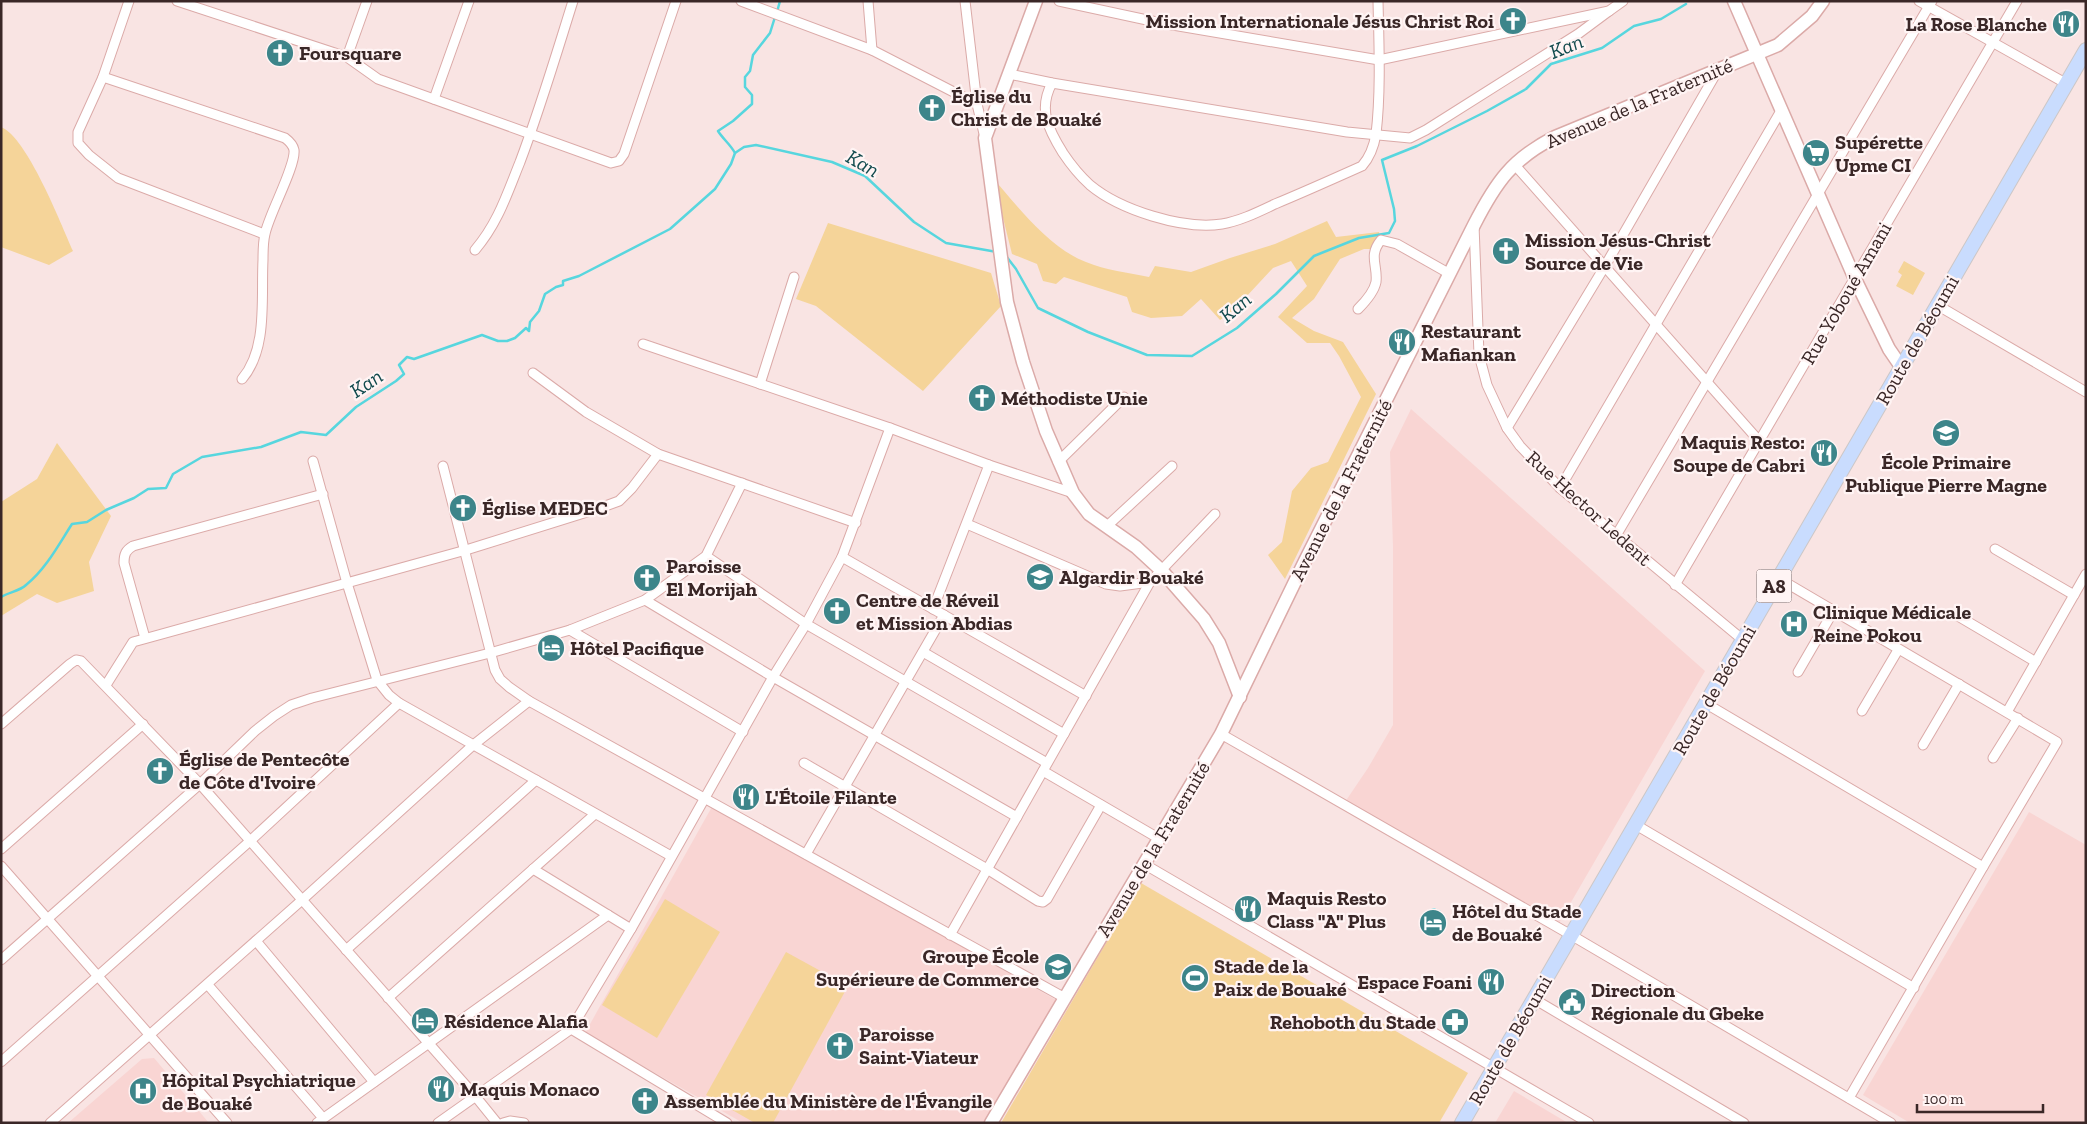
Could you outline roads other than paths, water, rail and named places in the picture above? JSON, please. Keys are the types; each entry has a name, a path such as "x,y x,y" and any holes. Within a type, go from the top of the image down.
{"main road":[{"name":"Route de Béoumi","path":"1462,1123 1636,825 1704,703 1743,640 2086,50"}],"street":[{"path":"129,1 103,78 78,132 78,143 89,155 118,178 264,234"},
{"path":"177,1 347,57 378,79 611,163 619,161 624,154 676,1"},
{"path":"347,57 367,1"},
{"path":"434,99 469,1"},
{"path":"475,250 489,233 501,210 530,135 573,1"},
{"path":"742,1 872,50 977,104"},
{"path":"868,1 872,50"},
{"path":"964,1 977,104 985,138 1007,302 1025,370 1058,462 1073,494 1089,514 1136,547 1162,571 1204,619 1219,643 1240,697"},
{"path":"985,138 1036,1"},
{"path":"1059,1 1161,22 1379,60 1609,11"},
{"path":"1052,83 1045,96 1044,113 1058,145 1074,170 1091,186 1116,201 1152,216 1204,225 1222,224 1245,218 1362,166 1372,151 1376,135 1379,60 1378,1"},
{"path":"1009,74 1052,83 1347,132 1410,138 1578,34 1623,1"},
{"path":"1734,1 1819,194 1854,279 1889,349 1902,368"},
{"name":"Avenue de la Fraternité","path":"991,1123 1221,734 1305,561 1474,225 1499,182 1514,164 1534,148 1555,136 1778,45 1812,16 1823,1"},
{"path":"1919,1 1931,4 1994,43 2067,84"},
{"name":"Rue Yoboué Amani","path":"1675,585 2017,1"},
{"path":"1617,534 1931,4"},
{"path":"1507,428 1605,266 1718,70"},
{"path":"103,78 285,138 291,143 294,150 292,163 264,234 259,338 249,371 242,379"},
{"path":"1560,488 1782,109"},
{"path":"1514,164 1760,442"},
{"name":"Rue Hector Ledent","path":"1474,225 1479,354 1486,385 1507,428 1520,446 1560,488 1743,640"},
{"path":"1358,309 1368,298 1376,283 1374,258 1376,246 1381,240 1397,244 1450,274"},
{"path":"760,384 794,277"},
{"path":"1937,305 2086,392"},
{"path":"643,344 890,428 1073,494"},
{"path":"533,373 586,412 658,454 856,523"},
{"path":"1058,462 1124,397"},
{"path":"438,1123 571,1029 631,928 773,677 806,624 842,557 890,428"},
{"path":"106,685 132,642 466,550 619,501 632,488 658,454"},
{"path":"313,461 377,680 389,695 399,703 472,746 671,856"},
{"path":"933,609 989,465"},
{"path":"443,466 466,550 490,653 500,679 529,701 1065,998"},
{"path":"1106,527 1172,466"},
{"path":"1,960 200,784 255,731 291,705 377,680 490,653 570,630 645,600 706,556 742,483"},
{"path":"145,638 124,563 124,555 128,549 133,546 323,494"},
{"path":"950,935 1150,582 1215,514"},
{"path":"967,524 1106,584 1120,586 1150,582"},
{"path":"1995,549 2074,595"},
{"path":"706,556 806,624 906,682 1045,767 1101,805 1158,838"},
{"path":"842,557 1086,696"},
{"path":"2007,712 2086,574"},
{"path":"1778,578 2057,742 1849,1098"},
{"path":"645,600 773,677 1017,817"},
{"path":"1798,672 1834,610"},
{"path":"806,854 944,615"},
{"path":"1958,616 2036,662"},
{"path":"570,630 742,732"},
{"path":"1862,711 1898,650"},
{"path":"923,652 1064,734"},
{"path":"1,724 76,660 81,661 200,784 497,1123"},
{"path":"1923,746 1958,684"},
{"path":"50,1123 208,985 472,746 529,701"},
{"path":"1,1062 250,841 399,703"},
{"path":"1704,703 1983,866"},
{"path":"1993,758 2018,718"},
{"path":"1,849 143,724"},
{"path":"1221,734 1571,935 1891,1123"},
{"path":"804,763 987,869 1038,901 1043,902 1047,899 1101,805"},
{"path":"346,950 536,780"},
{"path":"388,998 595,814"},
{"path":"1636,825 1914,988"},
{"path":"1144,864 1589,1123"},
{"path":"1,866 227,1123"},
{"path":"533,869 631,928"},
{"path":"208,985 320,1120 608,915"},
{"path":"256,941 374,1082"},
{"path":"1534,999 1744,1123"},
{"path":"571,1029 727,1123"},
{"path":"502,1123 510,1121 524,1123"}],"water":[{"path":"1434,908 1441,911 1430,932 1419,927 1428,910"}],"waterway":[{"name":"Kan","path":"777,12 780,1"},
{"name":"Kan","path":"1006,256 1016,269 1038,308 1088,332 1147,355 1192,356 1237,328 1276,294 1314,256 1359,238 1389,233 1395,221 1394,209 1382,160 1417,146 1526,89 1551,64 1602,48 1634,26 1661,19 1686,4"},
{"name":"Kan","path":"1,597 21,589 40,572 72,524 87,522 106,510 134,498 148,489 166,488 173,474 202,457 261,447 301,432 326,435 356,407 404,374 399,365 407,357 414,359 482,335 498,341 507,341 515,338 526,328 529,331 530,322 539,311 545,294 563,285 563,281 579,276 670,229 715,189 731,164 735,153 718,131 752,104 752,95 745,87 745,77 750,71 753,55 770,33 775,17"},
{"name":"Kan","path":"735,153 744,147 756,145 832,162 865,176 914,222 946,243 997,252"}],"place":[{"name":"Mission Internationale Jésus Christ Roi","path":"1513,21"},
{"name":"La Rose Blanche","path":"2066,24"},
{"name":"Foursquare","path":"280,53"},
{"name":"Église du Christ de Bouaké","path":"932,108"},
{"name":"Supérette Upme CI","path":"1816,153"},
{"name":"Mission Jésus-Christ Source de Vie","path":"1506,251"},
{"name":"Restaurant Mafiankan","path":"1402,342"},
{"name":"Méthodiste Unie","path":"982,398"},
{"name":"École Primaire Publique Pierre Magne","path":"1946,433"},
{"name":"Maquis Resto: Soupe de Cabri","path":"1824,453"},
{"name":"Église MEDEC","path":"463,508"},
{"name":"Algardir Bouaké","path":"1040,577"},
{"name":"Paroisse El Morijah","path":"647,578"},
{"name":"Centre de Réveil et Mission Abdias","path":"837,611"},
{"name":"Clinique Médicale Reine Pokou","path":"1794,624"},
{"name":"Hôtel Pacifique","path":"551,648"},
{"name":"Église de Pentecôte de Côte d'Ivoire","path":"160,771"},
{"name":"L'Étoile Filante","path":"746,797"},
{"name":"Maquis Resto Class \"A\" Plus","path":"1248,909"},
{"name":"Hôtel du Stade de Bouaké","path":"1433,923"},
{"name":"Groupe École Supérieure de Commerce","path":"1058,967"},
{"name":"Stade de la Paix de Bouaké","path":"1195,978"},
{"name":"Espace Foani","path":"1491,982"},
{"name":"Direction Régionale du Gbeke","path":"1572,1002"},
{"name":"Résidence Alafia","path":"425,1021"},
{"name":"Rehoboth du Stade","path":"1455,1022"},
{"name":"Paroisse Saint-Viateur","path":"840,1046"},
{"name":"Maquis Monaco","path":"441,1089"},
{"name":"Hôpital Psychiatrique de Bouaké","path":"143,1091"},
{"name":"Assemblée du Ministère de l'Évangile","path":"645,1101"}]}
